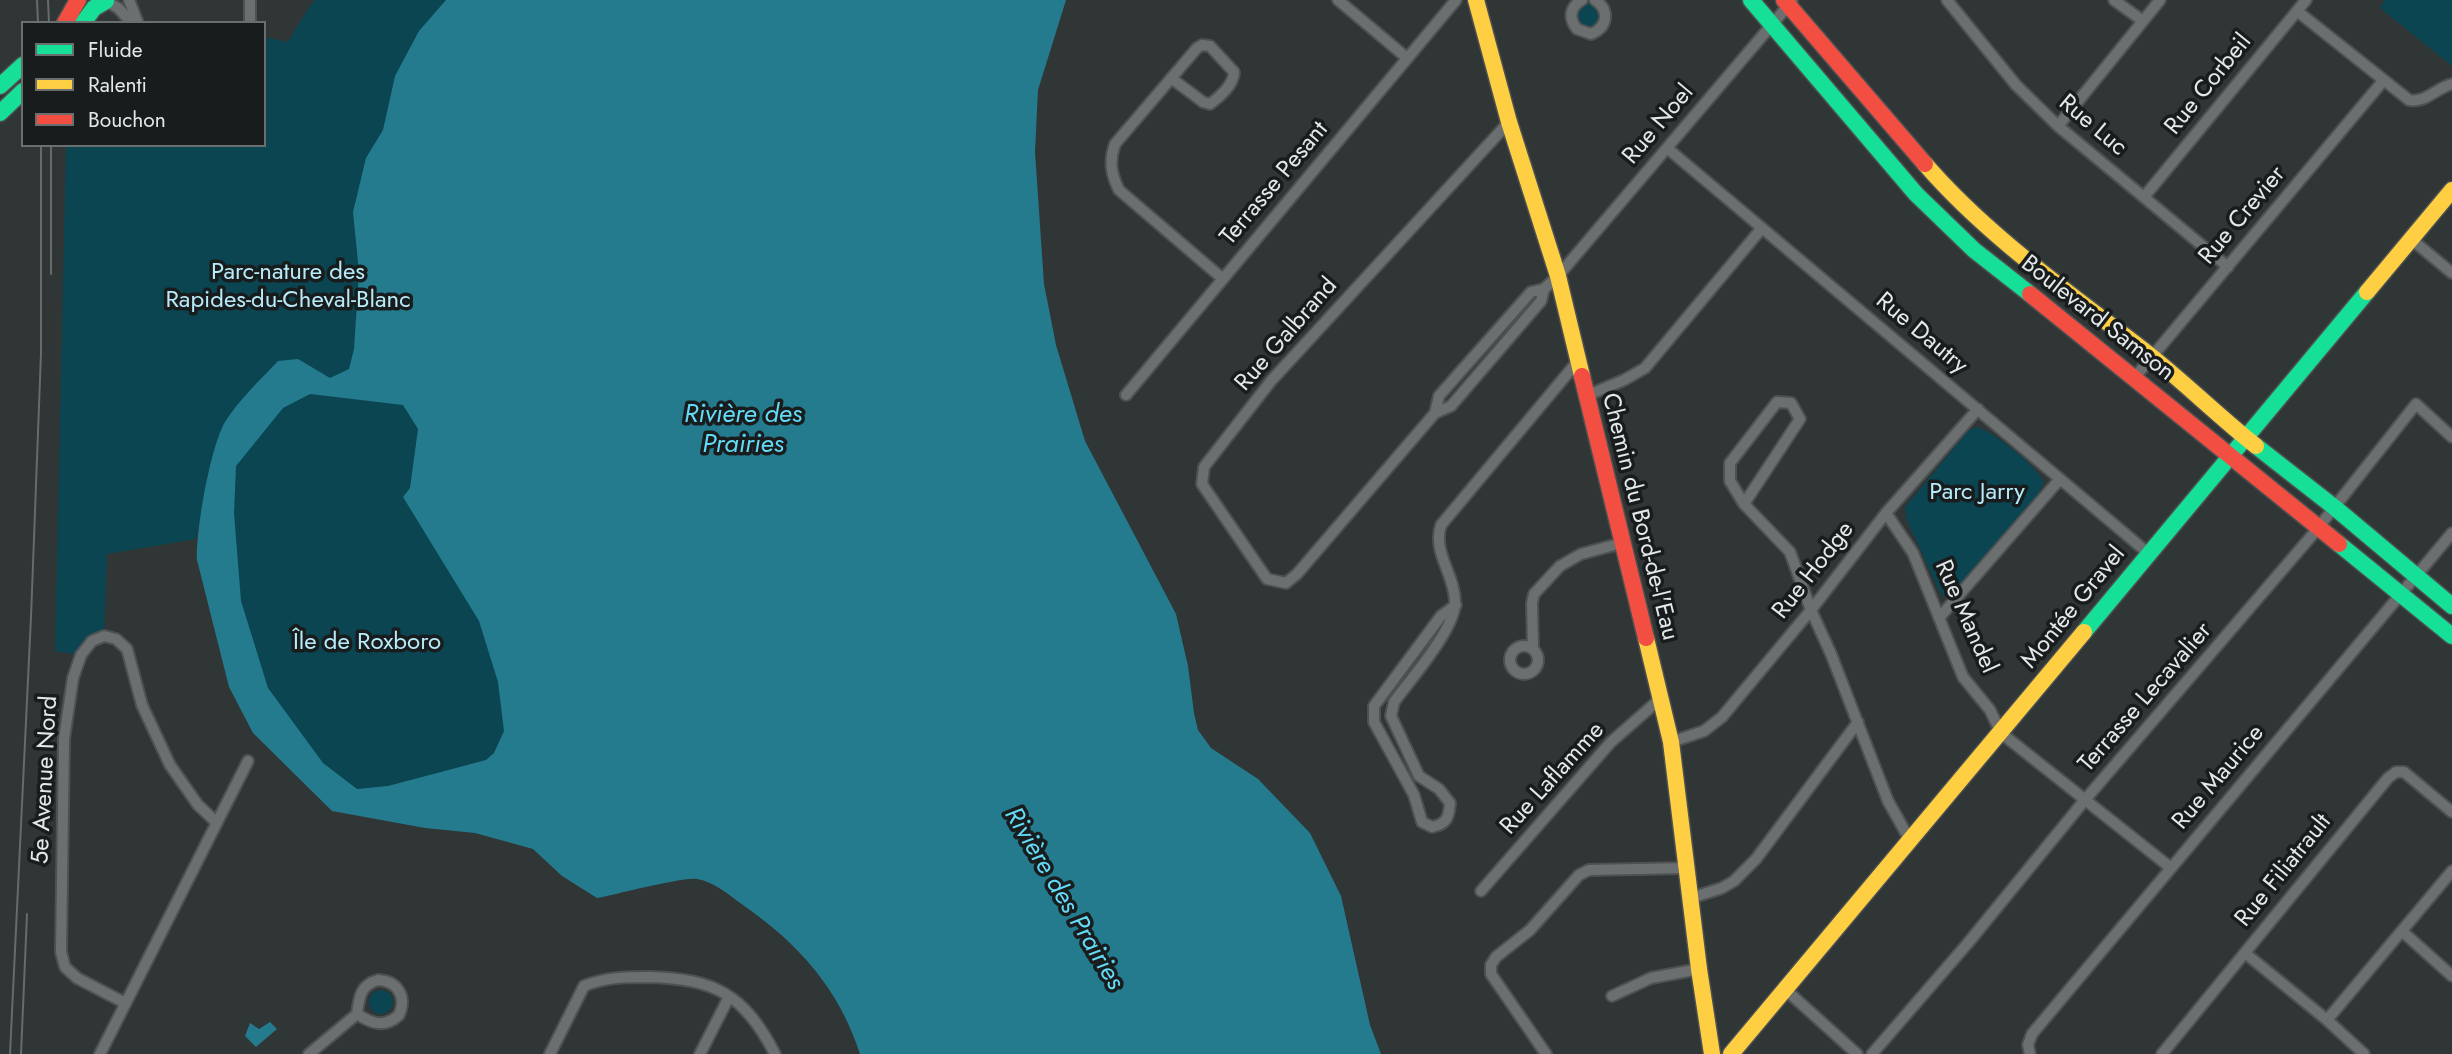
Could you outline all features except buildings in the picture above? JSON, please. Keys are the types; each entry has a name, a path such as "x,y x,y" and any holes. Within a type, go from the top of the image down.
{"street":[{"path":"66,21 78,0"},
{"path":"84,21 104,0 118,8 130,21"},
{"path":"129,0 137,21"},
{"path":"250,0 250,21"},
{"path":"1338,0 1407,58"},
{"name":"Terrasse Pesant","path":"1126,395 1456,0"},
{"name":"Chemin du Bord-de-l'Eau","path":"1476,0 1509,122 1558,276 1671,742 1712,1054"},
{"path":"1582,0 1573,8 1571,19 1577,29 1586,33 1596,32 1604,24 1606,13 1601,2"},
{"name":"Boulevard Samson","path":"1751,0 1916,194 1974,250 2135,377 2452,636"},
{"name":"Rue Luc","path":"1947,0 2016,85 2058,126 2228,267"},
{"path":"2114,0 2143,21"},
{"path":"2058,126 2160,0"},
{"name":"Rue Corbeil","path":"2144,197 2306,0"},
{"name":"Boulevard Samson","path":"1789,2 1942,184 2019,253 2152,357 2245,437 2334,506 2452,606"},
{"name":"Rue Noel","path":"1286,583 1297,574 1435,413 1451,406 1541,301 1544,289 1558,276 1789,2"},
{"path":"2297,11 2409,100 2416,102 2452,84"},
{"path":"1171,78 1203,102 1210,104 1234,79 1234,72 1210,47 1202,45 1171,78 1115,144 1111,154 1112,175 1119,190 1223,279"},
{"path":"0,86 21,67"},
{"name":"Rue Crevier","path":"2135,377 2383,80"},
{"path":"0,113 21,93"},
{"name":"Rue Galbrand","path":"1286,583 1267,579 1202,484 1204,467 1271,381 1509,122"},
{"name":"Rue Dautry","path":"1667,148 2148,552"},
{"name":"Montée Gravel","path":"1731,1054 1911,842 2148,552 2452,190"},
{"path":"1586,396 1645,368 1762,228"},
{"path":"2411,239 2452,273"},
{"path":"1456,605 1441,616 1374,706 1374,722 1414,795 1422,822 1432,827 1441,825 1449,818 1450,803 1439,789 1419,775 1391,716 1394,702 1451,624 1456,605 1454,588 1438,546 1437,536 1441,525 1578,361"},
{"path":"1744,504 1800,419 1791,403 1777,402 1730,463 1730,481 1744,504 1790,552 1888,801 1911,842"},
{"name":"Terrasse Lecavalier","path":"1872,1054 2319,527 2416,404 2452,437"},
{"name":"Rue Hodge","path":"1671,742 1704,731 1722,717 1811,610 1886,513 1978,409"},
{"path":"1939,618 2060,479"},
{"name":"Rue Mandel","path":"1886,513 1913,553 1963,677 1990,710 2001,733 2084,802 2171,868"},
{"name":"Rue Maurice","path":"2030,1054 2028,1045 2032,1034 2452,533"},
{"path":"1533,648 1534,594 1560,566 1581,554 1622,543"},
{"name":"5e Avenue Nord","path":"125,1003 77,978 65,967 61,952 64,739 73,678 82,655 92,641 104,636 116,639 127,649 142,705 170,765 198,806 216,822"},
{"name":"Rue Laflamme","path":"1481,891 1611,742 1660,699"},
{"path":"1373,716 1391,716"},
{"path":"1691,898 1734,881 1756,859 1858,722"},
{"path":"100,1054 248,761"},
{"name":"Rue Filiatrault","path":"2162,1054 2388,778 2396,772 2404,772 2452,812"},
{"path":"1545,1054 1492,974 1491,965 1496,957 1530,930 1579,875 1589,870 1686,868"},
{"path":"2328,1020 2452,871"},
{"path":"2403,932 2452,976"},
{"path":"2245,953 2328,1020 2364,1054"},
{"path":"1612,996 1651,978 1699,969"},
{"path":"550,1054 584,986 603,978 684,979 714,987 753,1017 775,1054"},
{"path":"309,1054 357,1014 361,991 371,982 385,980 401,993 402,1008 393,1020 379,1024 357,1014"},
{"path":"1786,990 1857,1054"},
{"path":"700,1054 729,997"}],"green space":[{"name":"Parc-nature des Rapides-du-Cheval-Blanc","path":"315,0 538,0 565,764 354,804 260,712 220,594 216,447 196,539 107,554 104,636 81,655 55,651 66,147 266,147 266,37 288,42"},
{"path":"1582,0 1595,0 1606,19 1586,33 1571,13"},
{"path":"2385,0 2452,0 2452,66 2380,8"},
{"name":"Parc Jarry","path":"1978,427 2014,450 2044,482 2038,494 1956,590 1946,597 1940,593 1906,518 1905,507 1969,430"},
{"path":"381,990 390,993 393,1002 390,1011 381,1014 372,1011 369,1002 372,993"}],"water":[{"name":"Rivière des Prairies","path":"446,0 1066,0 1038,90 1035,152 1044,284 1056,345 1085,441 1176,614 1188,666 1198,730 1211,748 1258,779 1310,833 1341,896 1370,1025 1381,1054 860,1054 841,1009 815,970 782,936 716,886 690,879 597,898 562,876 533,849 475,833 425,828 332,811 253,733 229,687 197,560 201,510 209,469 225,422 243,398 278,361 298,359 330,378 349,369 354,349 359,272 353,212 366,158 383,130 395,76 419,31","holes":["310,394 403,405 418,429 410,488 403,497 479,621 498,682 504,731 494,753 486,760 388,786 357,789 323,763 268,688 241,601 234,513 236,466 283,408"]},
{"path":"270,1022 277,1029 256,1047 245,1036 250,1023 259,1029"}],"tram line":[{"path":"37,0 38,21"},
{"path":"48,0 49,21"},
{"path":"10,1054 41,353 41,147"},
{"path":"51,147 51,274"},
{"path":"21,1054 27,914"}],"traffic: fast":[{"path":"1751,0 1916,194 1974,250 2030,294"},
{"path":"84,21 94,8 106,1"},
{"path":"0,86 21,67"},
{"path":"0,113 21,93"},
{"path":"2084,632 2367,292"},
{"path":"2256,446 2452,606"},
{"path":"2339,544 2452,636"}],"traffic: slow":[{"path":"1476,0 1509,122 1558,276 1582,376"},
{"path":"1925,164 2002,240 2160,363 2256,446"},
{"path":"2367,292 2452,190"},
{"path":"1731,1054 2084,632"},
{"path":"1646,638 1671,742 1712,1054"}],"traffic: jam":[{"path":"66,21 78,0"},
{"path":"1784,0 1925,164"},
{"path":"2030,294 2339,544"},
{"path":"1582,376 1646,638"}],"park label":[{"name":"Île de Roxboro","path":"367,643"}]}
